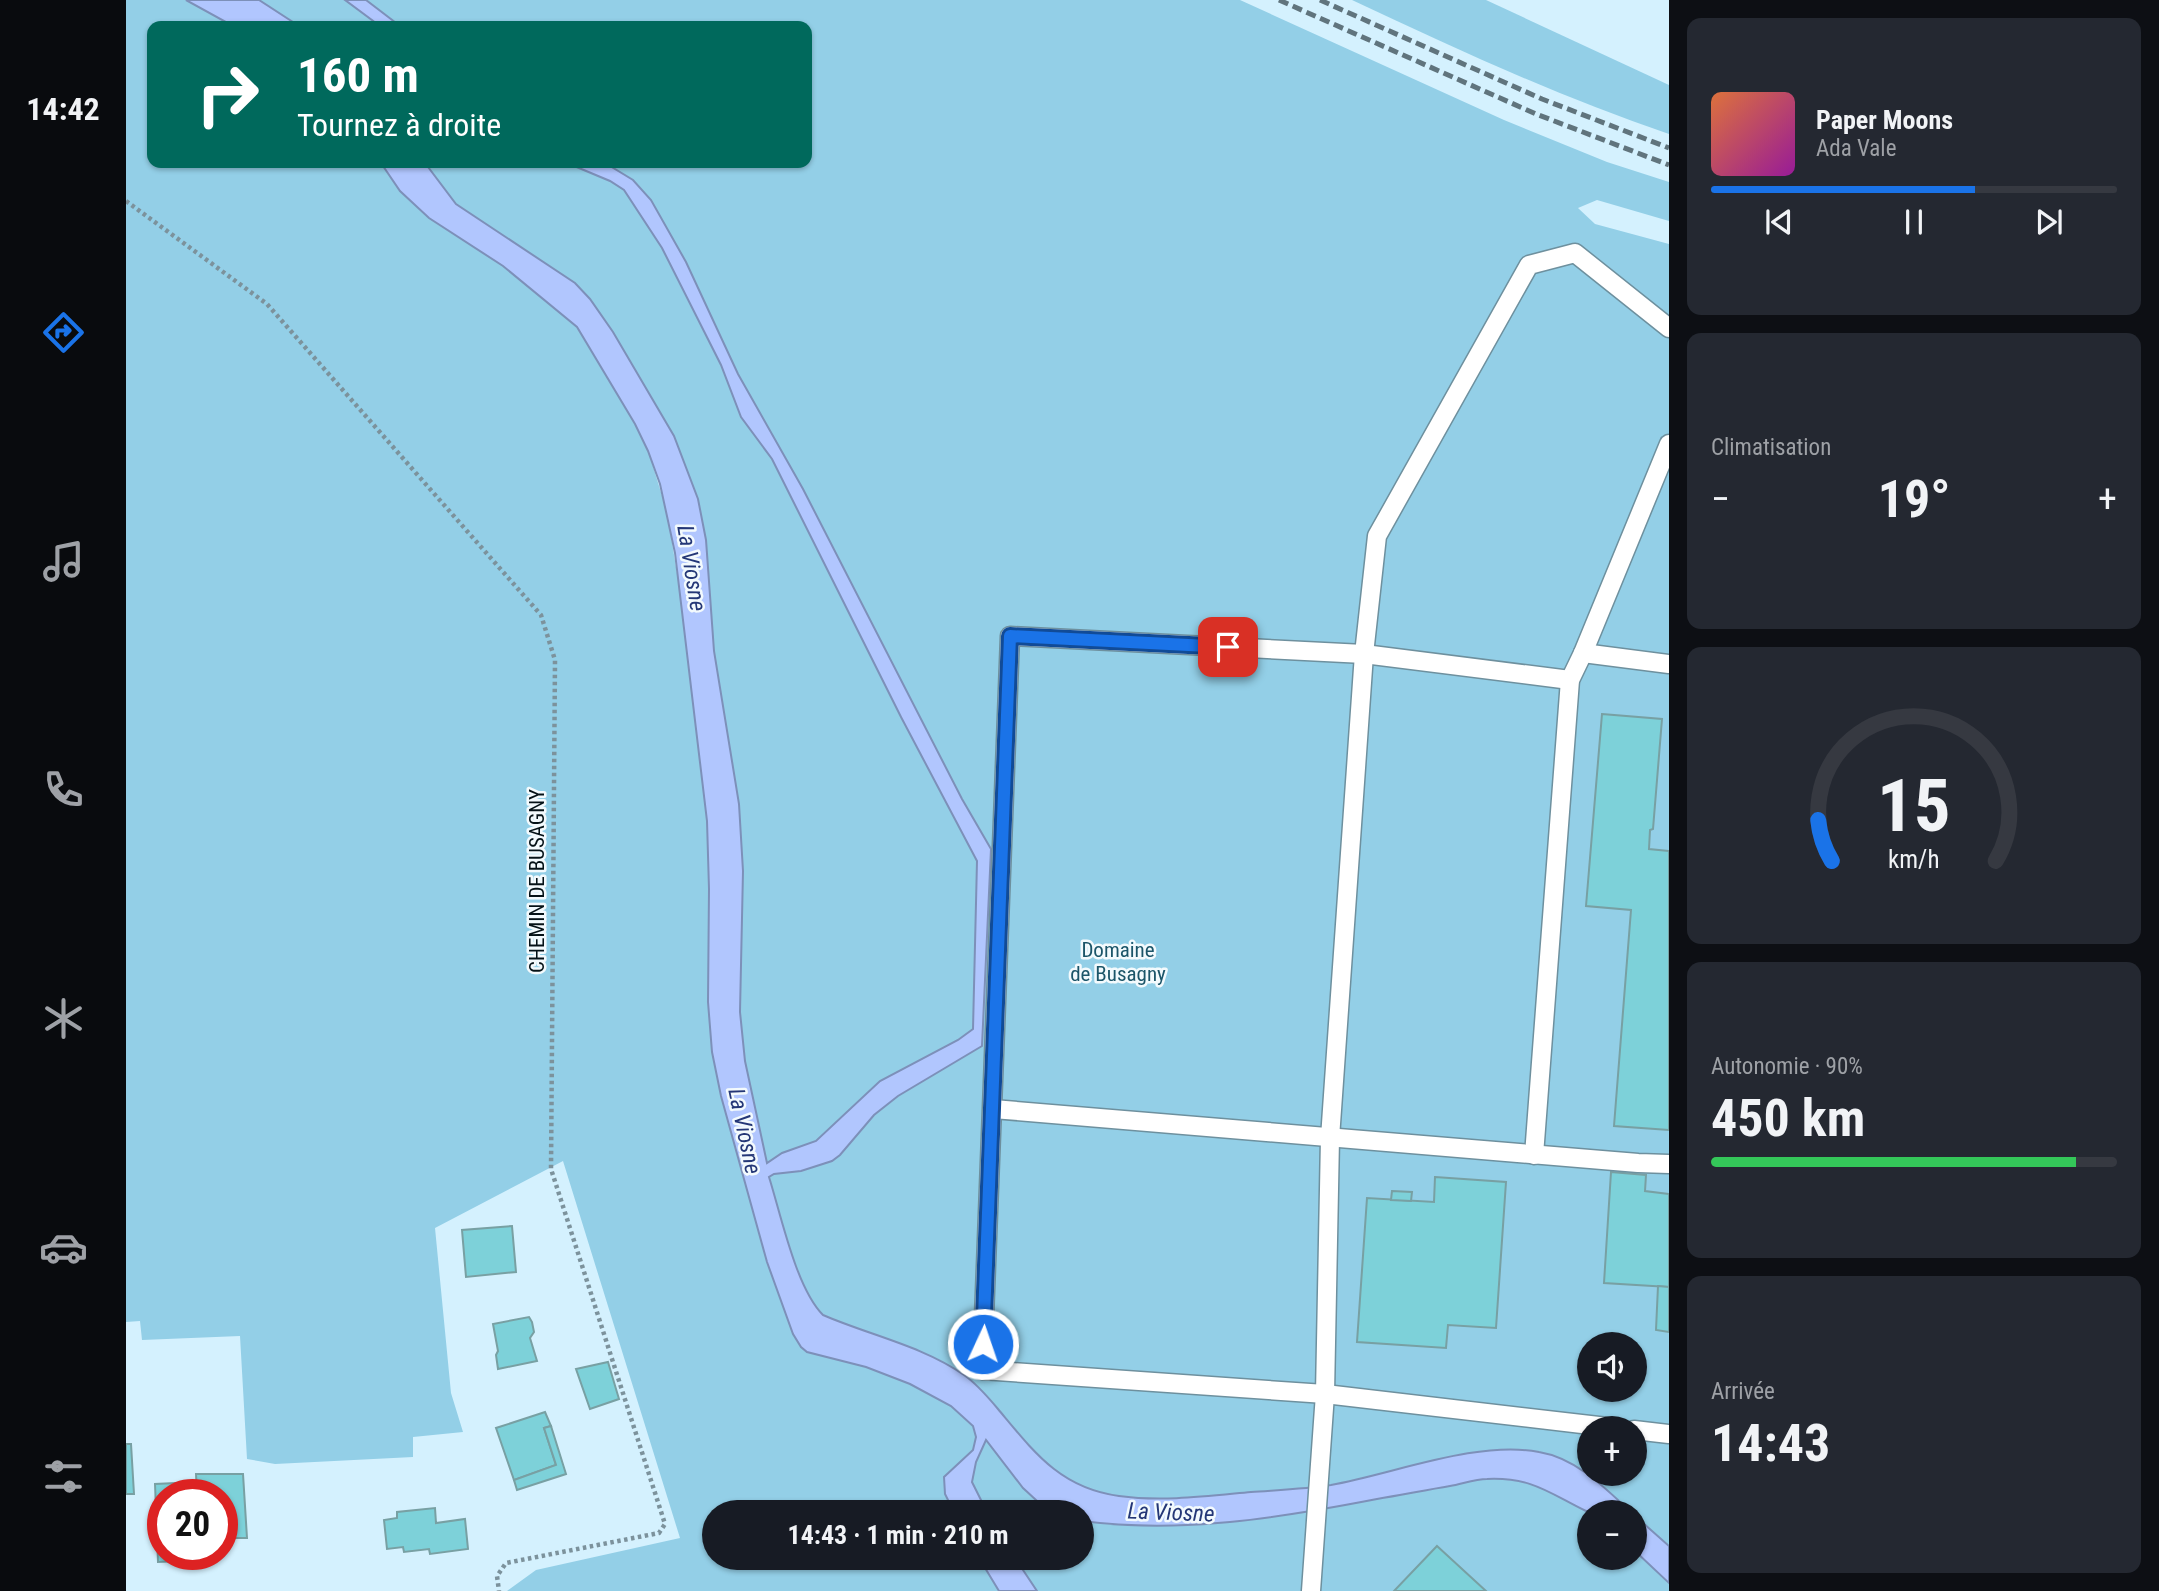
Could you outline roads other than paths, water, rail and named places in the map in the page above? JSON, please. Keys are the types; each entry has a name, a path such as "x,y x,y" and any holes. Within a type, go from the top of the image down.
{"lane":[{"path":"1311,1591 1325,1394 1329,1138 1364,654 1377,536 1529,265 1575,253 1669,328"},
{"path":"1534,1155 1570,680 1669,444"},
{"path":"1570,680 1364,654 1010,636 982,1370 1325,1394 1577,1423"},
{"path":"1583,653 1669,664"},
{"path":"993,1109 1669,1164"},
{"path":"1647,1431 1669,1434"}],"water":[{"path":"186,0 259,0 291,21 224,21"},
{"path":"345,0 366,0 393,21 373,21"},
{"name":"La Viosne","path":"384,168 429,168 456,204 575,283 613,332 674,436 698,499 706,540 714,651 739,804 743,871 740,1012 745,1061 767,1163 782,1153 816,1141 880,1081 958,1040 973,1029 977,861 901,717 772,459 741,417 721,365 662,248 624,190 579,168 613,168 633,180 651,200 686,262 738,374 803,489 962,799 991,849 982,1046 898,1096 874,1115 832,1161 769,1177 797,1269 813,1303 823,1315 931,1356 964,1375 1050,1466 1080,1485 1098,1492 1135,1498 1168,1498 1311,1488 1462,1454 1515,1450 1553,1455 1577,1467 1577,1486 1602,1486 1618,1500 1577,1500 1577,1506 1528,1484 1487,1479 1267,1518 1193,1525 1119,1525 1094,1522 1094,1500 1036,1500 1023,1488 986,1440 976,1462 972,1482 981,1500 948,1500 944,1477 973,1450 976,1437 973,1426 951,1406 910,1384 866,1367 807,1352 801,1347 793,1334 767,1262 721,1096 712,1052 708,1002 707,821 675,553 660,484 635,424 577,327 503,266 429,218 400,191"},
{"path":"1647,1527 1669,1546 1669,1583 1647,1562"},
{"path":"986,1570 1023,1570 1037,1591 999,1591"}],"railway":[{"path":"1279,0 1536,114 1669,165"},
{"path":"1320,0 1542,99 1669,148"}],"park label":[{"name":"Domaine de Busagny","path":"1118,962"}]}
